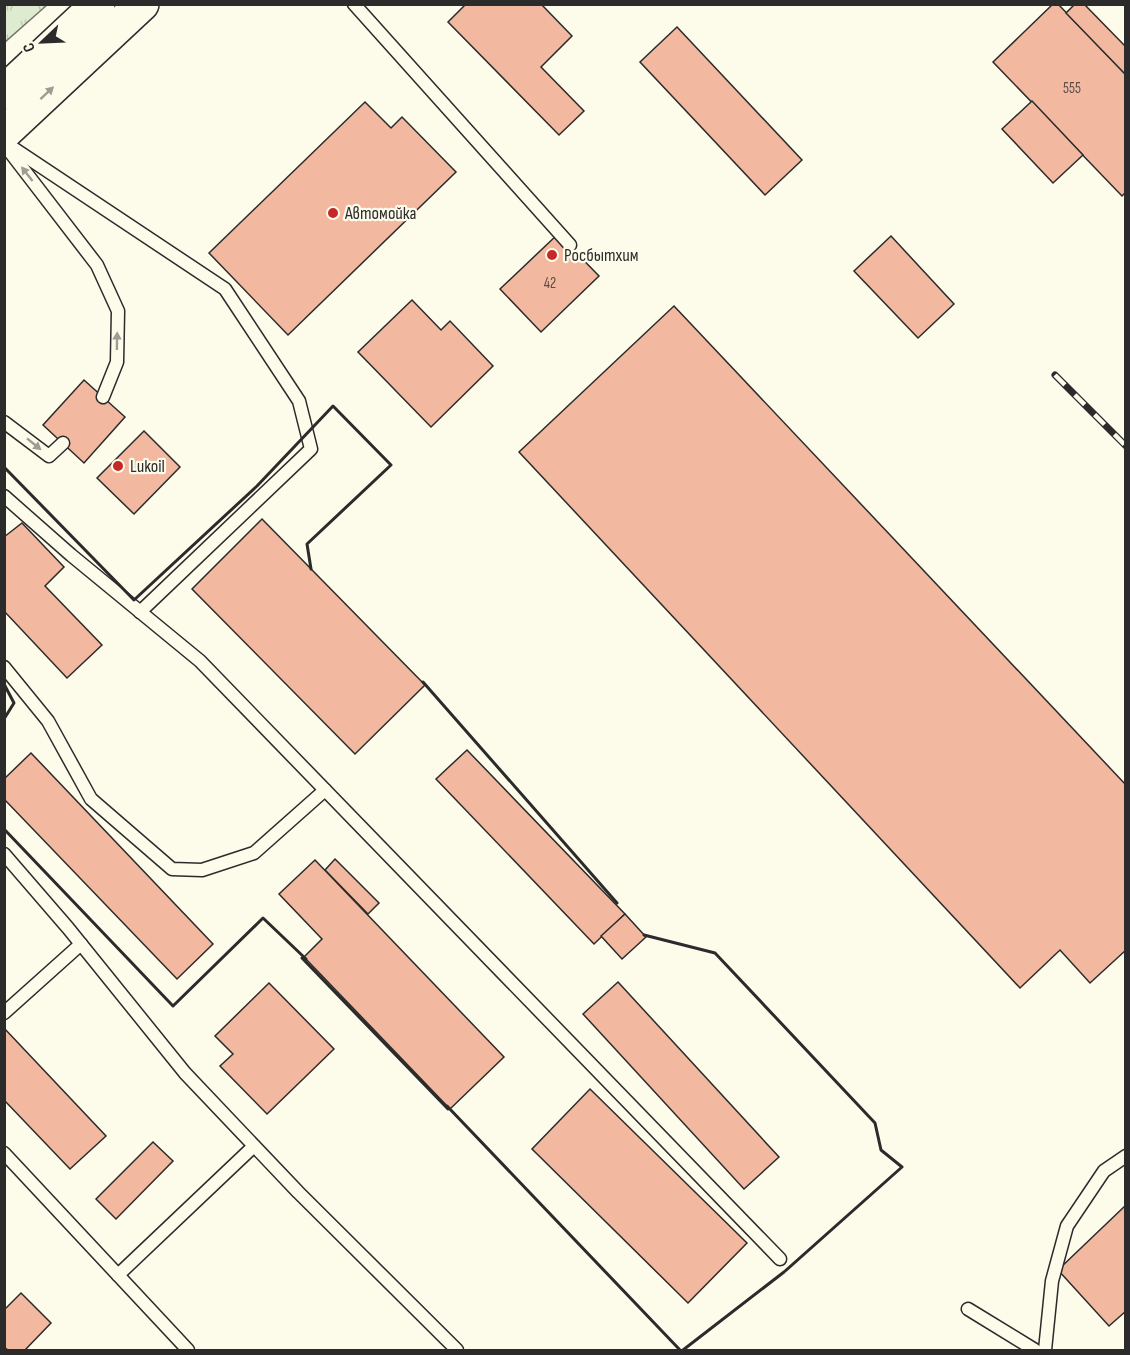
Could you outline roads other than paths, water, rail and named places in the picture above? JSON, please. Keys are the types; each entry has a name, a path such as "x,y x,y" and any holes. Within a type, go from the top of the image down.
{"main road":[{"path":"4,92 98,4"},
{"path":"4,133 142,4"}],"lane":[{"path":"354,4 570,245"},
{"path":"4,143 97,265 118,311 117,363 103,396"},
{"path":"4,143 225,289 299,401 311,449 140,612"},
{"path":"4,422 49,456 63,443"},
{"path":"4,496 71,555 200,661 780,1259"},
{"path":"4,667 48,721 91,799 172,869 202,870 254,853 325,790"},
{"path":"4,854 186,1073 254,1146 457,1350"},
{"path":"4,1013 81,944"},
{"path":"118,1275 254,1146"},
{"path":"4,1153 188,1350"},
{"path":"1045,1350 1052,1281 1067,1226 1104,1171 1125,1156"},
{"path":"968,1309 1035,1350"}],"railway":[{"path":"1055,375 1126,446"}],"place":[{"name":"Автомойка","path":"333,213"},
{"name":"Росбытхим","path":"552,255"},
{"name":"Lukoil","path":"118,466"}]}
